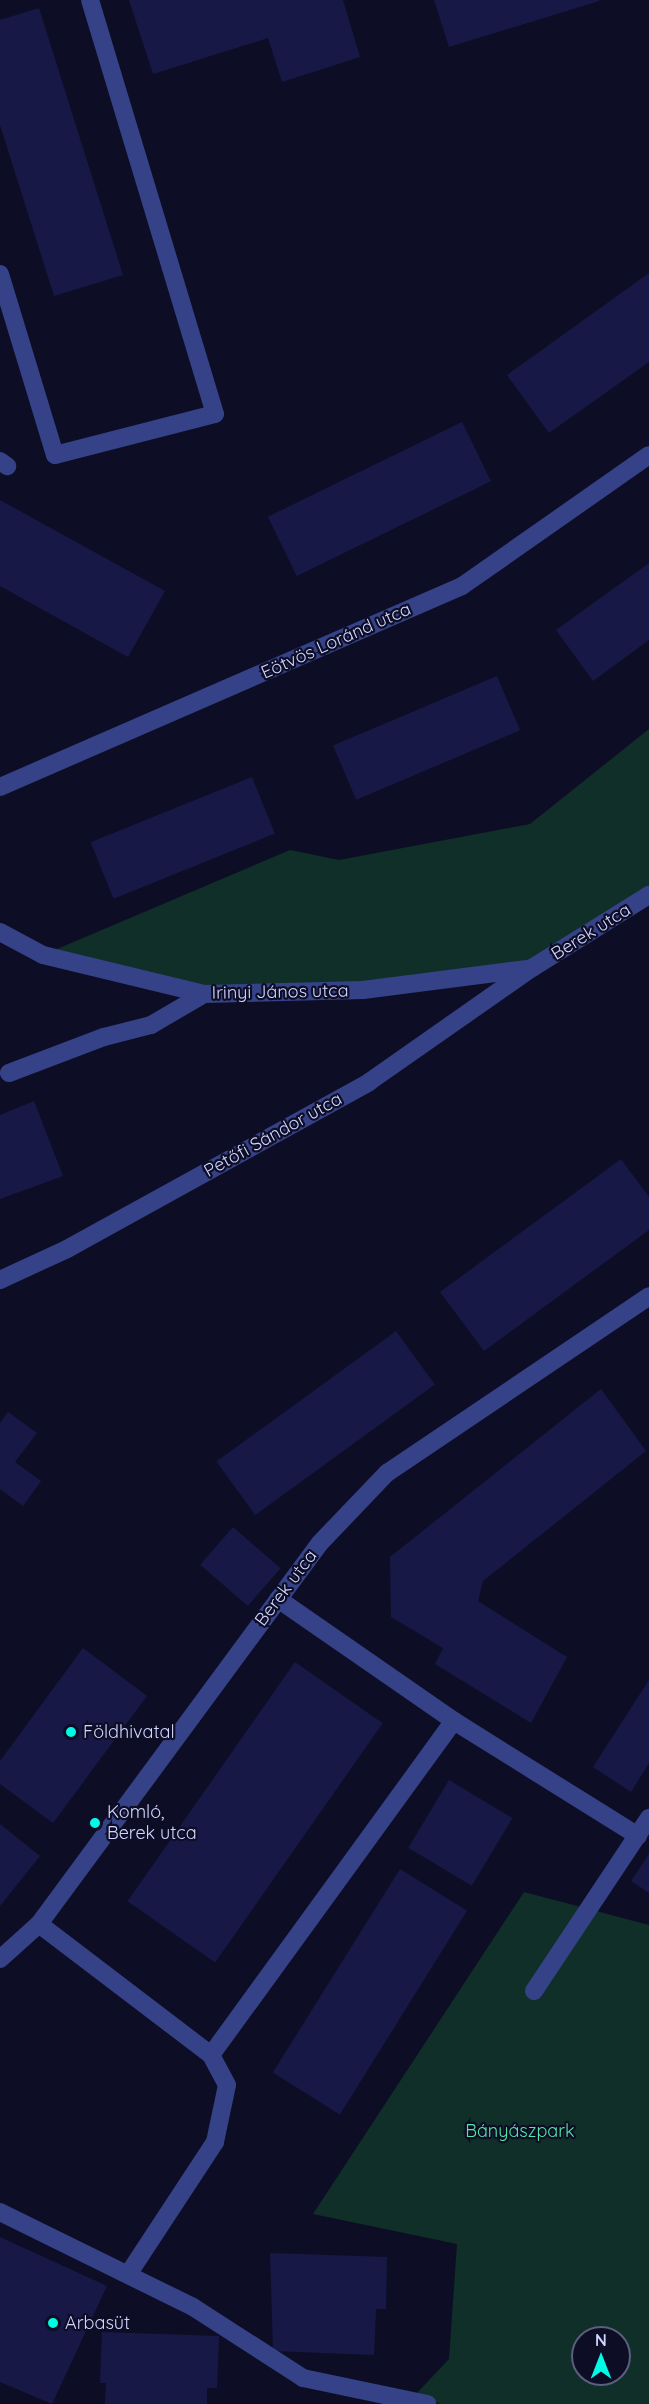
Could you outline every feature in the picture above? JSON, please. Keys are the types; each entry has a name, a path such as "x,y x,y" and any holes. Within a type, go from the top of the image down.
{"street":[{"path":"0,274 55,455 215,414 90,0"},
{"name":"Eötvös Loránd utca","path":"0,787 462,586 649,455"},
{"name":"Berek utca","path":"532,968 649,895"},
{"name":"Irinyi János utca","path":"0,932 43,955 204,994 363,990 532,968"},
{"name":"Petőfi Sándor utca","path":"0,1280 67,1249 369,1082 532,968"},
{"path":"9,1073 104,1037 151,1025 204,994"},
{"name":"Berek utca","path":"0,1959 39,1924 320,1543 387,1473 649,1296"},
{"path":"278,1599 454,1721 638,1836"},
{"path":"211,2055 454,1721"},
{"path":"534,1991 649,1818"},
{"path":"39,1924 211,2055 227,2085 215,2142 129,2273"},
{"path":"0,2212 129,2273 193,2307 303,2378 427,2404"}],"green space":[{"path":"649,729 649,895 532,968 204,994 43,955 290,850 339,860 530,824"},
{"name":"Bányászpark","path":"524,1892 649,1925 649,2404 440,2404 417,2393 449,2359 457,2244 313,2214"}],"building":[{"path":"129,0 343,0 360,57 282,82 268,38 153,74"},
{"path":"434,0 599,0 599,1 449,47"},
{"path":"39,8 123,275 54,296 0,125 0,20"},
{"path":"649,273 649,362 549,433 507,375"},
{"path":"462,422 491,481 297,576 268,517"},
{"path":"0,500 165,591 128,657 0,586"},
{"path":"649,563 649,640 593,681 556,630"},
{"path":"497,676 520,730 356,800 333,746"},
{"path":"252,777 275,834 114,899 91,842"},
{"path":"34,1101 63,1176 0,1199 0,1115"},
{"path":"621,1159 649,1197 649,1230 484,1351 440,1292"},
{"path":"396,1331 435,1384 255,1515 216,1461"},
{"path":"601,1389 646,1451 483,1581 478,1601 567,1657 531,1723 435,1664 443,1648 391,1617 390,1557"},
{"path":"8,1412 37,1433 15,1462 41,1481 23,1506 0,1489 0,1423"},
{"path":"233,1527 281,1568 248,1606 200,1565"},
{"path":"83,1648 147,1696 53,1823 0,1784 0,1761"},
{"path":"295,1662 383,1723 215,1963 128,1901"},
{"path":"649,1680 649,1763 631,1792 593,1767"},
{"path":"449,1780 512,1818 472,1886 408,1848"},
{"path":"0,1824 40,1856 0,1906"},
{"path":"649,1854 649,1893 631,1881"},
{"path":"400,1869 467,1911 340,2114 273,2073"},
{"name":"Arbasüt","path":"0,2237 107,2286 52,2404 0,2382"},
{"path":"270,2253 387,2257 386,2309 376,2309 374,2355 273,2351"},
{"path":"102,2332 219,2336 217,2388 207,2388 207,2404 105,2404 106,2383 100,2383"}],"place":[{"name":"Földhivatal","path":"71,1732"},
{"name":"Komló, Berek utca","path":"95,1823"},
{"name":"Arbasüt","path":"53,2323"}]}
